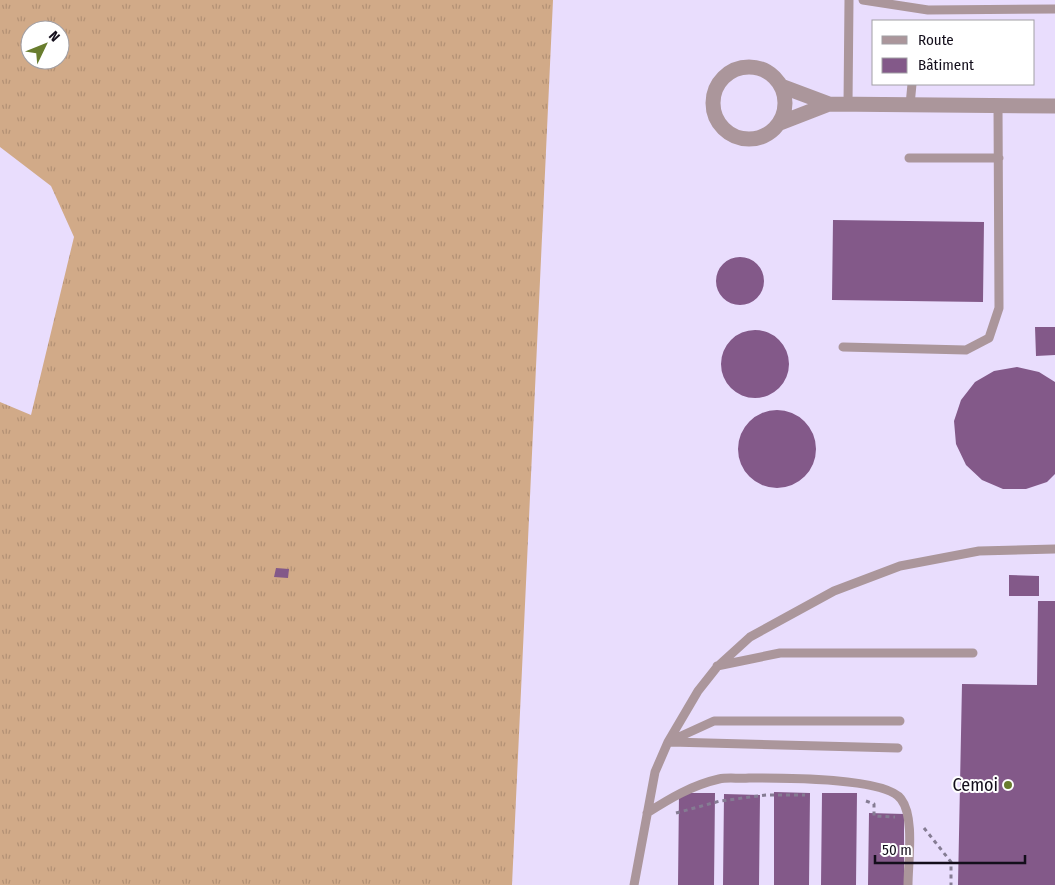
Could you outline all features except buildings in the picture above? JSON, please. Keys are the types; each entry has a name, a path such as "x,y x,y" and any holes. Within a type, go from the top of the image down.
{"street":[{"path":"781,86 786,105 780,123 773,131 764,136 752,140 740,139 730,134 716,119 712,98 715,88 721,79 731,71 743,67 755,67 768,72 781,86 829,104 1055,106"},
{"path":"780,123 829,104"}],"lane":[{"path":"848,104 849,0"},
{"path":"863,0 928,10 1055,9"},
{"path":"910,104 912,85"},
{"path":"843,347 966,350 989,338 999,308 998,106"},
{"path":"909,158 999,158"},
{"path":"634,885 654,772 668,742 698,691 716,667 750,637 834,591 900,566 979,551 1055,549"},
{"path":"716,667 780,653 973,653"},
{"path":"668,742 714,722 900,721"},
{"path":"668,742 898,748"},
{"path":"647,813 671,798 694,787 720,779 830,780 891,792 901,799 909,818 908,885"}],"path":[{"path":"671,815 720,801 766,795 805,795"},
{"path":"862,799 874,804 874,816 918,820 951,862 951,885"}],"green space":[{"path":"0,0 553,0 512,885 0,885 0,402 31,415 74,237 51,186 0,147"}],"place":[{"name":"Cemoi","path":"1008,785"}]}
